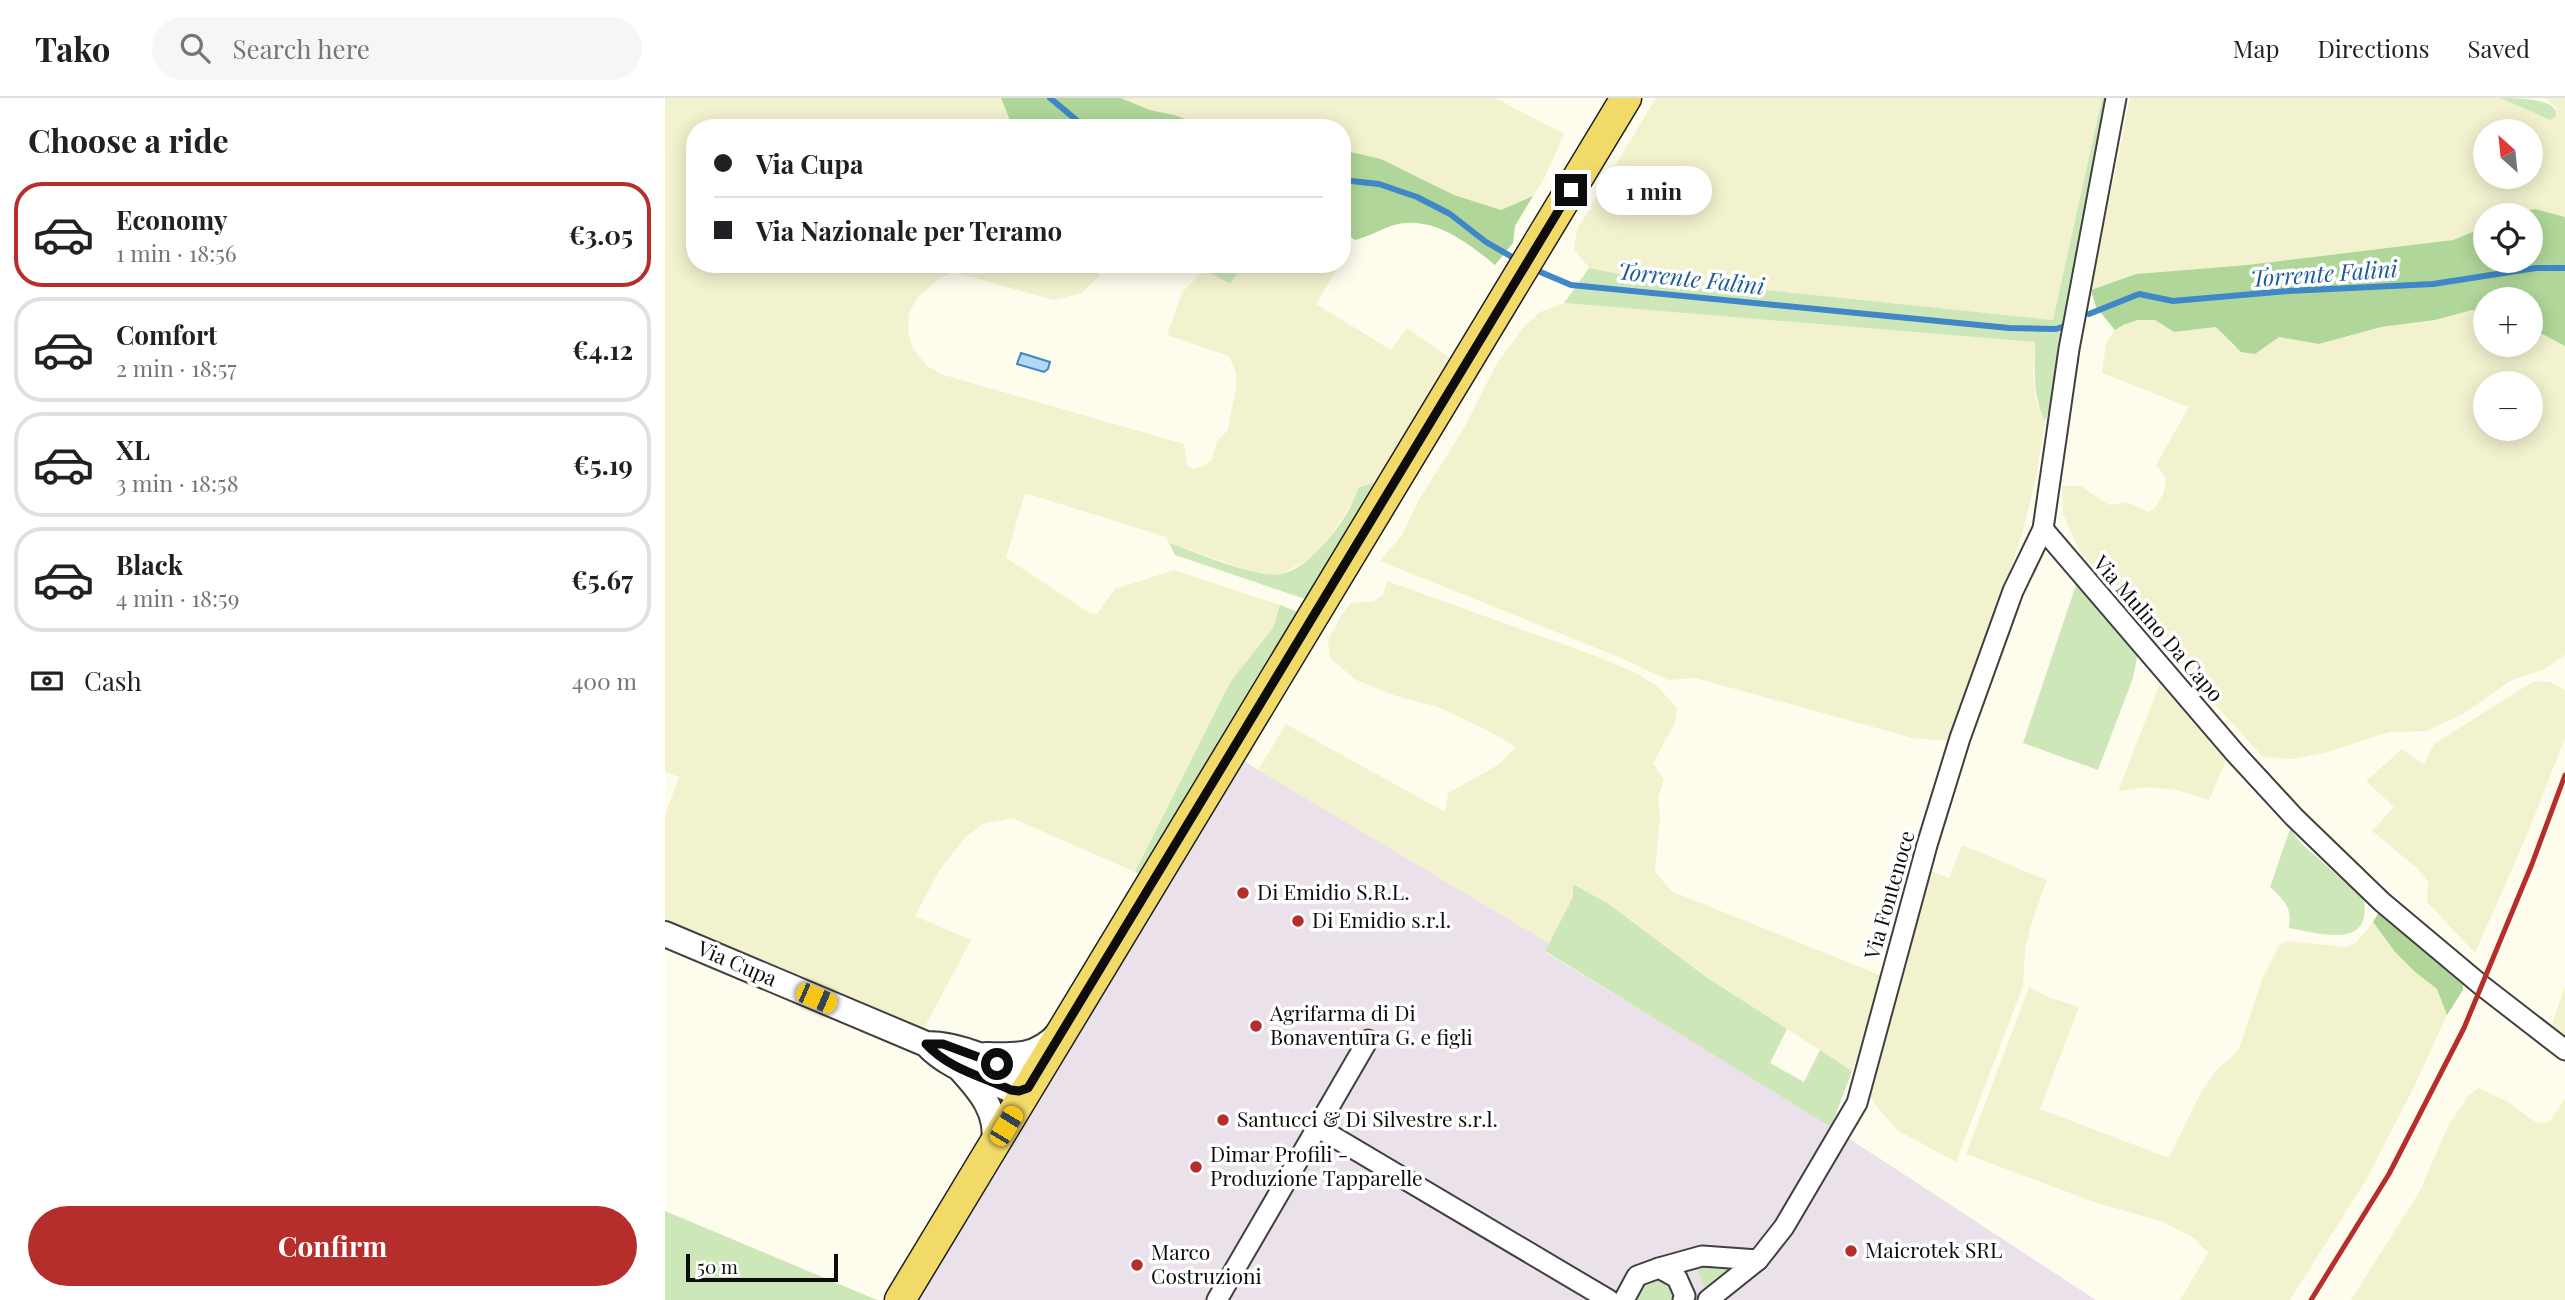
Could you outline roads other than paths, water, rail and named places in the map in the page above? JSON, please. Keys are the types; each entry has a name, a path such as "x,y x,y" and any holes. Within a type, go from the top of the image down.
{"main road":[{"path":"899,1300 1626,98"}],"street":[{"path":"2043,529 2069,349 2116,98"},
{"name":"Via Mulino Da Capo","path":"2043,529 2235,753 2294,817 2382,902 2481,985 2565,1050"},
{"name":"Via Fontenoce","path":"1708,1300 1758,1260 1784,1227 1857,1103 1927,845 1960,738 2013,591 2043,529"},
{"name":"Via Cupa","path":"665,934 926,1044 937,1056 968,1062 1011,1090 1028,1088"},
{"path":"968,1062 1030,1054 1045,1046 1067,1023"},
{"path":"1217,1300 1368,1040"},
{"name":"Via Cupa","path":"968,1062 978,1089 993,1114 996,1129 994,1144"},
{"path":"1317,1127 1609,1300"},
{"path":"1624,1300 1637,1276 1659,1268 1702,1256 1758,1260"},
{"path":"1659,1268 1677,1278 1685,1296 1683,1300"}],"water":[{"path":"1021,353 1050,362 1048,369 1044,372 1017,364"}],"waterway":[{"name":"Torrente Falini","path":"1050,98 1075,119"},
{"name":"Torrente Falini","path":"1351,181 1379,184 1417,197 1450,214 1486,242 1519,261"},
{"name":"Torrente Falini","path":"1531,268 1571,285 2009,328 2062,327"},
{"name":"Torrente Falini","path":"2089,314 2139,294 2173,301 2288,291 2433,284 2536,268 2565,268"}],"railway":[{"path":"2311,1300 2389,1174 2464,1028 2532,864 2565,775"}],"place":[{"name":"Di Emidio S.R.L.","path":"1243,893"},
{"name":"Di Emidio s.r.l.","path":"1298,921"},
{"name":"Agrifarma di Di Bonaventura G. e figli","path":"1256,1026"},
{"name":"Santucci & Di Silvestre s.r.l.","path":"1223,1120"},
{"name":"Dimar Profili - Produzione Tapparelle","path":"1196,1167"},
{"name":"Maicrotek SRL","path":"1851,1251"},
{"name":"Marco Costruzioni","path":"1137,1265"}]}
